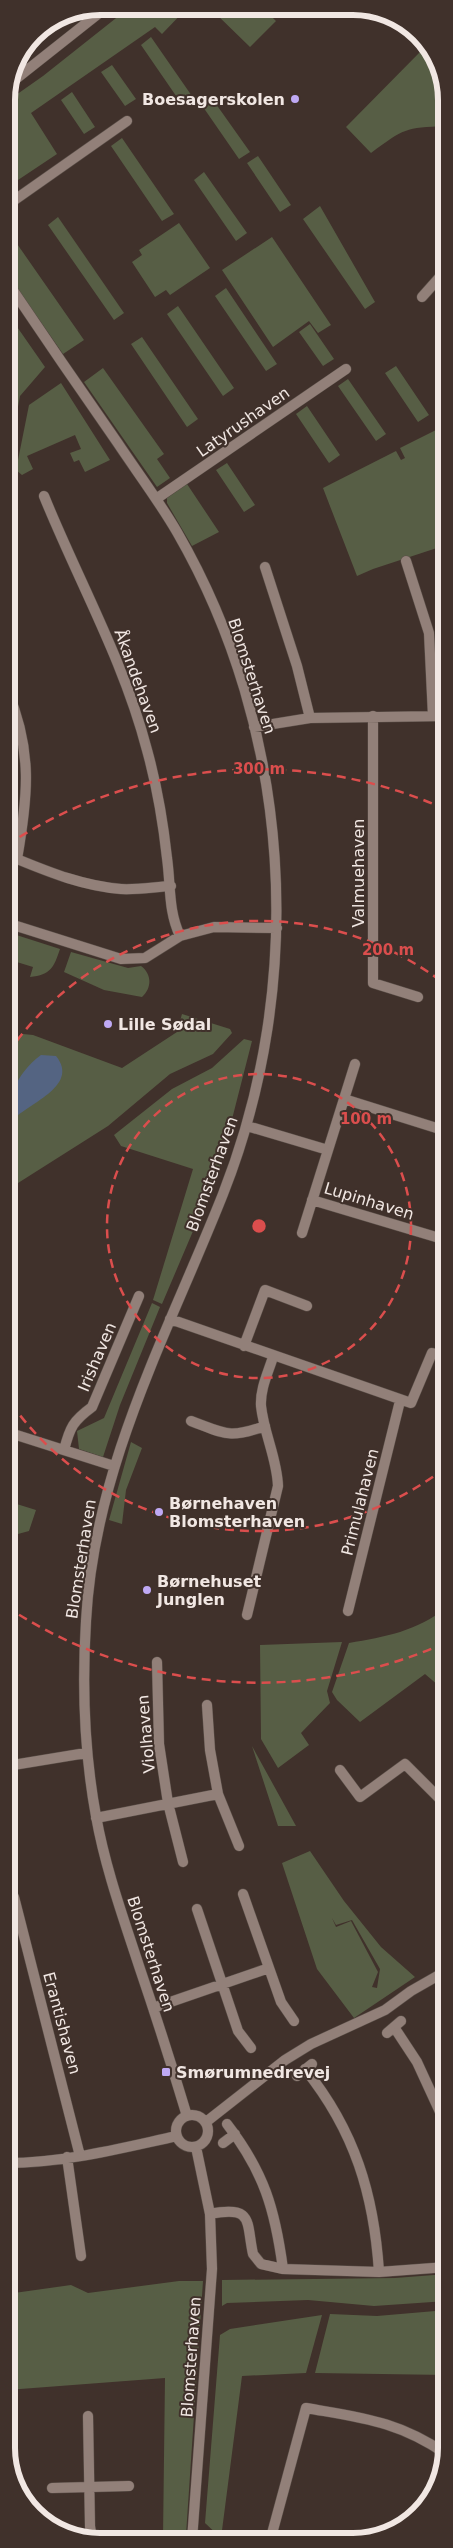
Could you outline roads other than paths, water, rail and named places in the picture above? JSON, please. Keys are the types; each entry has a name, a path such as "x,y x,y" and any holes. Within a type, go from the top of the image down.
{"street":[{"path":"18,77 96,15"},
{"path":"15,200 127,120"},
{"path":"422,298 438,279"},
{"name":"Blomsterhaven","path":"15,293 156,499 189,553 222,625 254,727 268,787 275,844 277,928 270,1014 247,1126 224,1190 133,1408 114,1466 95,1545 86,1620 84,1687 86,1753 96,1818 112,1884 187,2116"},
{"name":"Latyrushaven","path":"156,499 346,368"},
{"name":"Åkandehaven","path":"44,496 134,705 160,803 171,886 171,917 180,936"},
{"path":"406,561 429,633 432,716"},
{"path":"266,567 297,666 310,718"},
{"path":"15,709 18,716 27,768 26,806 17,859 56,875 92,884 122,889 171,886"},
{"name":"Valmuehaven","path":"373,716 373,983 418,997"},
{"path":"254,727 310,718 438,716"},
{"path":"15,926 121,959 145,958 180,936 214,927 277,928"},
{"name":"Lupinhaven","path":"302,1233 355,1064"},
{"path":"344,1099 438,1128"},
{"path":"247,1126 328,1150"},
{"name":"Lupinhaven","path":"312,1200 438,1238"},
{"path":"244,1346 265,1290 307,1306"},
{"name":"Irishaven","path":"64,1450 70,1427 77,1418 92,1406 139,1296"},
{"path":"170,1320 400,1401 411,1403 432,1352 438,1354"},
{"path":"247,1614 278,1486 278,1469 261,1405 262,1389 273,1357"},
{"name":"Primulahaven","path":"348,1611 400,1401"},
{"path":"191,1421 226,1434 240,1435 266,1426"},
{"path":"15,1435 114,1466"},
{"name":"Violhaven","path":"157,1662 160,1744 168,1803 183,1862"},
{"path":"207,1705 210,1750 218,1794 238,1846"},
{"path":"15,1765 86,1753"},
{"path":"340,1770 360,1797 405,1764 438,1796"},
{"path":"96,1818 218,1794"},
{"path":"244,1894 281,2002 294,2021"},
{"name":"Erantishaven","path":"15,1901 80,2156"},
{"path":"197,1909 238,2031 251,2048"},
{"path":"153,2008 269,1968"},
{"path":"206,2122 285,2060 311,2044 385,2010 438,1975"},
{"path":"394,2027 417,2062 438,2108"},
{"path":"305,2070 338,2116 356,2152 368,2191 376,2232 379,2272"},
{"path":"187,2116 198,2116 206,2122 208,2137 196,2147 186,2146 177,2136 179,2121 187,2116"},
{"path":"227,2124 261,2178 278,2226 282,2269"},
{"path":"223,2143 235,2134"},
{"path":"15,2163 31,2163 80,2156 177,2136"},
{"name":"Blomsterhaven","path":"193,2533 212,2269 210,2214 196,2147"},
{"path":"67,2157 81,2256"},
{"path":"210,2214 234,2212 244,2217 250,2226 252,2249 256,2260 268,2267 379,2272 438,2268"},
{"path":"272,2533 306,2408 383,2422 410,2432 438,2449"},
{"path":"88,2416 92,2532"},
{"path":"52,2488 129,2486"}],"water":[{"path":"41,1055 56,1056 62,1067 61,1077 48,1094 15,1118 15,1088 24,1071"}],"place":[{"name":"Boesagerskolen","path":"295,99"},
{"name":"Lille Sødal","path":"108,1024"},
{"name":"Børnehaven Blomsterhaven","path":"159,1512"},
{"name":"Børnehuset Junglen","path":"147,1590"},
{"name":"Smørumnedrevej","path":"166,2072"}]}
